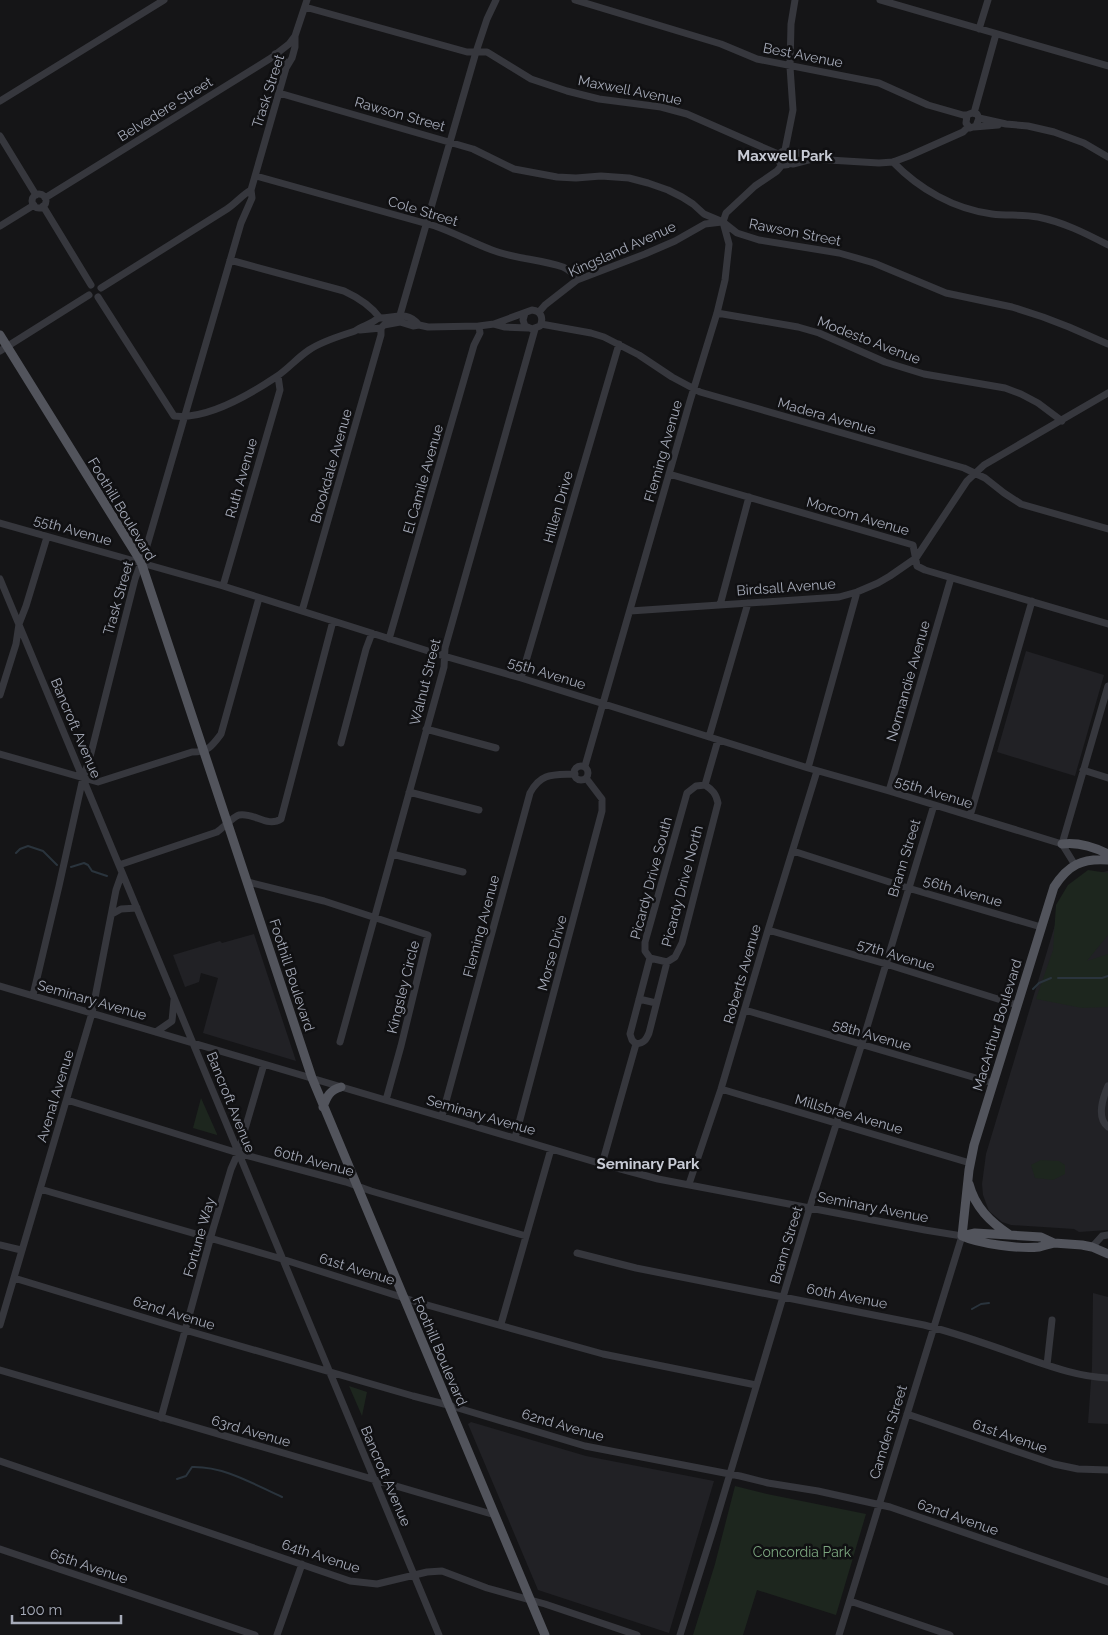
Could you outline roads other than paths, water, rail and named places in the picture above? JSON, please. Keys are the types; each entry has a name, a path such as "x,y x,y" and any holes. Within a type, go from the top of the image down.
{"main road":[{"name":"Foothill Boulevard","path":"0,335 4,349 141,562 312,1078 545,1635"},
{"path":"1062,844 1075,844 1101,850 1108,854"},
{"path":"1075,865 1094,859 1108,860"},
{"name":"MacArthur Boulevard","path":"962,1236 970,1163 993,1083 1054,887 1066,871 1075,865"},
{"path":"324,1107 330,1092 341,1087"},
{"path":"968,1179 982,1212 994,1224 1010,1235"},
{"path":"962,1236 975,1233 1041,1237 1054,1243"},
{"path":"962,1236 974,1241 1030,1247 1040,1247 1054,1243 1082,1245 1108,1254"}],"street":[{"path":"0,101 164,0"},
{"path":"400,318 476,52 487,19 496,0"},
{"name":"Best Avenue","path":"575,0 720,44 757,59 790,67 864,79 878,83 928,105 973,116"},
{"path":"794,0 791,24 790,67 793,110 784,152 778,161 785,164 812,158"},
{"path":"880,0 1108,66"},
{"path":"980,29 988,0"},
{"name":"Maxwell Avenue","path":"306,3 467,52 486,52 531,78 568,91 599,99 661,107 687,114 784,152"},
{"name":"Trask Street","path":"33,995 60,886 83,778 89,761 135,579 146,549 230,260 245,213 252,198 251,190 288,64 292,58 295,36 306,3"},
{"path":"996,34 973,116 966,123 971,127 1006,124"},
{"name":"Belvedere Street","path":"45,198 275,54 295,36"},
{"path":"275,54 288,64"},
{"name":"Rawson Street","path":"279,93 473,149 514,169 557,177 601,176 629,178 648,183 668,190 693,204 704,214 722,222 738,233 759,240 839,253 874,264 946,293 1012,307 1043,317 1069,326 1108,344"},
{"path":"784,152 800,153 812,158 879,163 893,162 963,132 978,122 973,116"},
{"path":"973,116 1006,124 1028,126 1063,135 1084,143 1108,157"},
{"path":"0,136 36,195"},
{"path":"722,222 726,213 755,186 792,159 792,155 784,152"},
{"path":"893,162 917,184 932,194 952,203 991,214 1035,216 1054,221 1077,229 1108,245"},
{"name":"Cole Street","path":"256,176 427,224 520,259 565,268 572,272 577,280"},
{"name":"Trask Street","path":"234,205 251,190"},
{"path":"40,194 45,198 46,204 38,208 34,205 32,199 40,194"},
{"path":"0,226 34,205"},
{"path":"101,288 234,205 245,213"},
{"path":"43,206 91,285"},
{"name":"Kingsland Avenue","path":"539,312 577,280 675,241 705,224 722,222"},
{"name":"Fleming Avenue","path":"585,766 717,312 725,280 729,244 722,222"},
{"path":"230,260 344,291 357,297 374,310 379,323"},
{"path":"91,285 98,284 101,288 102,292 98,297"},
{"path":"89,295 88,290 91,285"},
{"path":"89,295 94,298 98,297"},
{"path":"4,349 89,295"},
{"path":"98,297 174,416 185,418 215,410 230,403 278,376 310,349 379,323 400,318 413,326 441,328 479,326 494,324 532,310 539,312 542,316 535,327"},
{"name":"Modesto Avenue","path":"717,312 820,333 885,362 924,374 1005,388 1038,403 1062,421"},
{"path":"525,313 524,323 535,327"},
{"name":"Brookdale Avenue","path":"302,610 381,335 379,323"},
{"path":"494,324 504,327 535,327"},
{"name":"El Camile Avenue","path":"389,639 474,345 480,333 479,326"},
{"name":"Madera Avenue","path":"535,327 591,332 639,355 672,377 714,396 964,468 984,478 1021,504 1108,529"},
{"name":"Walnut Street","path":"340,1042 444,667 445,648 535,327"},
{"name":"Hillen Drive","path":"521,678 619,344"},
{"name":"Ruth Avenue","path":"223,586 280,390 278,376"},
{"name":"Birdsall Avenue","path":"630,611 839,597 857,592 890,576 916,558 967,481 984,465 1108,394"},
{"name":"Morcom Avenue","path":"669,474 913,545 917,566 924,570 1108,624"},
{"path":"720,605 749,497"},
{"name":"55th Avenue","path":"0,523 223,586 808,768 934,804 1062,844"},
{"path":"0,695 46,536"},
{"name":"Normandie Avenue","path":"890,791 951,578"},
{"name":"Bancroft Avenue","path":"0,579 439,1635"},
{"path":"808,768 857,592"},
{"path":"0,754 98,782 192,752 204,752 214,744 221,734 258,598"},
{"path":"970,816 1032,602"},
{"path":"709,737 748,603"},
{"path":"119,865 217,832 239,815 246,815 270,822 276,822 281,818 334,621"},
{"path":"341,743 372,633"},
{"path":"1075,865 1062,844 1106,699 1108,686"},
{"path":"426,729 496,748"},
{"path":"705,785 718,740"},
{"path":"585,766 588,773 586,778 579,779 575,774 576,768 585,766"},
{"name":"Roberts Avenue","path":"690,1184 721,1089 817,770"},
{"path":"1083,770 1108,778"},
{"name":"Fleming Avenue","path":"442,1116 530,793 534,785 548,775 575,774"},
{"name":"Morse Drive","path":"515,1138 602,811 602,799 586,778"},
{"name":"Picardy Drive South","path":"636,1044 630,1034 650,958 645,951 645,942 687,793 696,786 705,785"},
{"name":"Picardy Drive North","path":"636,1044 646,1040 667,962 675,957 682,943 718,802 712,789 705,785"},
{"path":"409,792 480,810"},
{"name":"Brann Street","path":"680,1635 810,1208 862,1045 934,804"},
{"name":"56th Avenue","path":"793,851 908,888 1041,927"},
{"path":"392,854 463,872"},
{"name":"Avenal Avenue","path":"0,1325 92,1013 116,890 122,873"},
{"path":"248,882 324,901 374,917"},
{"path":"112,914 121,909 137,908"},
{"name":"Kingsley Circle","path":"374,917 428,935 386,1100"},
{"name":"57th Avenue","path":"768,930 1017,1005"},
{"path":"650,958 667,962"},
{"name":"Seminary Avenue","path":"0,986 658,1179 962,1236"},
{"path":"156,1032 172,1021 174,997"},
{"path":"639,998 656,1003"},
{"name":"58th Avenue","path":"745,1010 993,1083"},
{"path":"602,1164 636,1044"},
{"name":"Fortune Way","path":"161,1418 184,1330 264,1064"},
{"path":"1108,1086 1104,1095 1101,1116 1104,1124 1108,1127"},
{"name":"Millsbrae Avenue","path":"721,1089 970,1163"},
{"name":"60th Avenue","path":"67,1100 238,1153 357,1185 371,1191 526,1236"},
{"path":"501,1324 551,1148"},
{"name":"61st Avenue","path":"40,1189 282,1259 403,1297 603,1354 756,1386"},
{"path":"1092,1247 1102,1236 1108,1235"},
{"name":"Camden Street","path":"839,1635 962,1236"},
{"path":"0,1245 21,1250"},
{"name":"60th Avenue","path":"577,1253 636,1268 933,1327 1047,1365 1084,1375 1108,1378"},
{"name":"62nd Avenue","path":"14,1278 184,1330 328,1370 585,1446 879,1504 1108,1582"},
{"path":"1047,1365 1052,1320"},
{"name":"63rd Avenue","path":"0,1370 495,1515"},
{"name":"61st Avenue","path":"907,1414 1054,1464 1078,1469 1108,1470"},
{"name":"64th Avenue","path":"0,1461 350,1581 366,1584 386,1583 428,1572 442,1571 487,1588 530,1599 637,1635"},
{"name":"65th Avenue","path":"0,1549 255,1635"},
{"path":"277,1635 302,1564"},
{"path":"850,1601 950,1635"}],"waterway":[{"path":"16,853 28,846 43,851 57,865"},
{"path":"71,867 84,863 92,871 107,876"},
{"path":"1058,978 1102,978 1108,976"},
{"path":"1033,989 1039,983 1051,978"},
{"path":"972,1309 981,1304 989,1303"},
{"path":"177,1479 186,1476 192,1467 204,1467 238,1477 282,1497"}],"district":[{"name":"Maxwell Park","path":"785,156"},
{"name":"Seminary Park","path":"648,1164"}],"park label":[{"name":"Concordia Park","path":"802,1552"}]}
